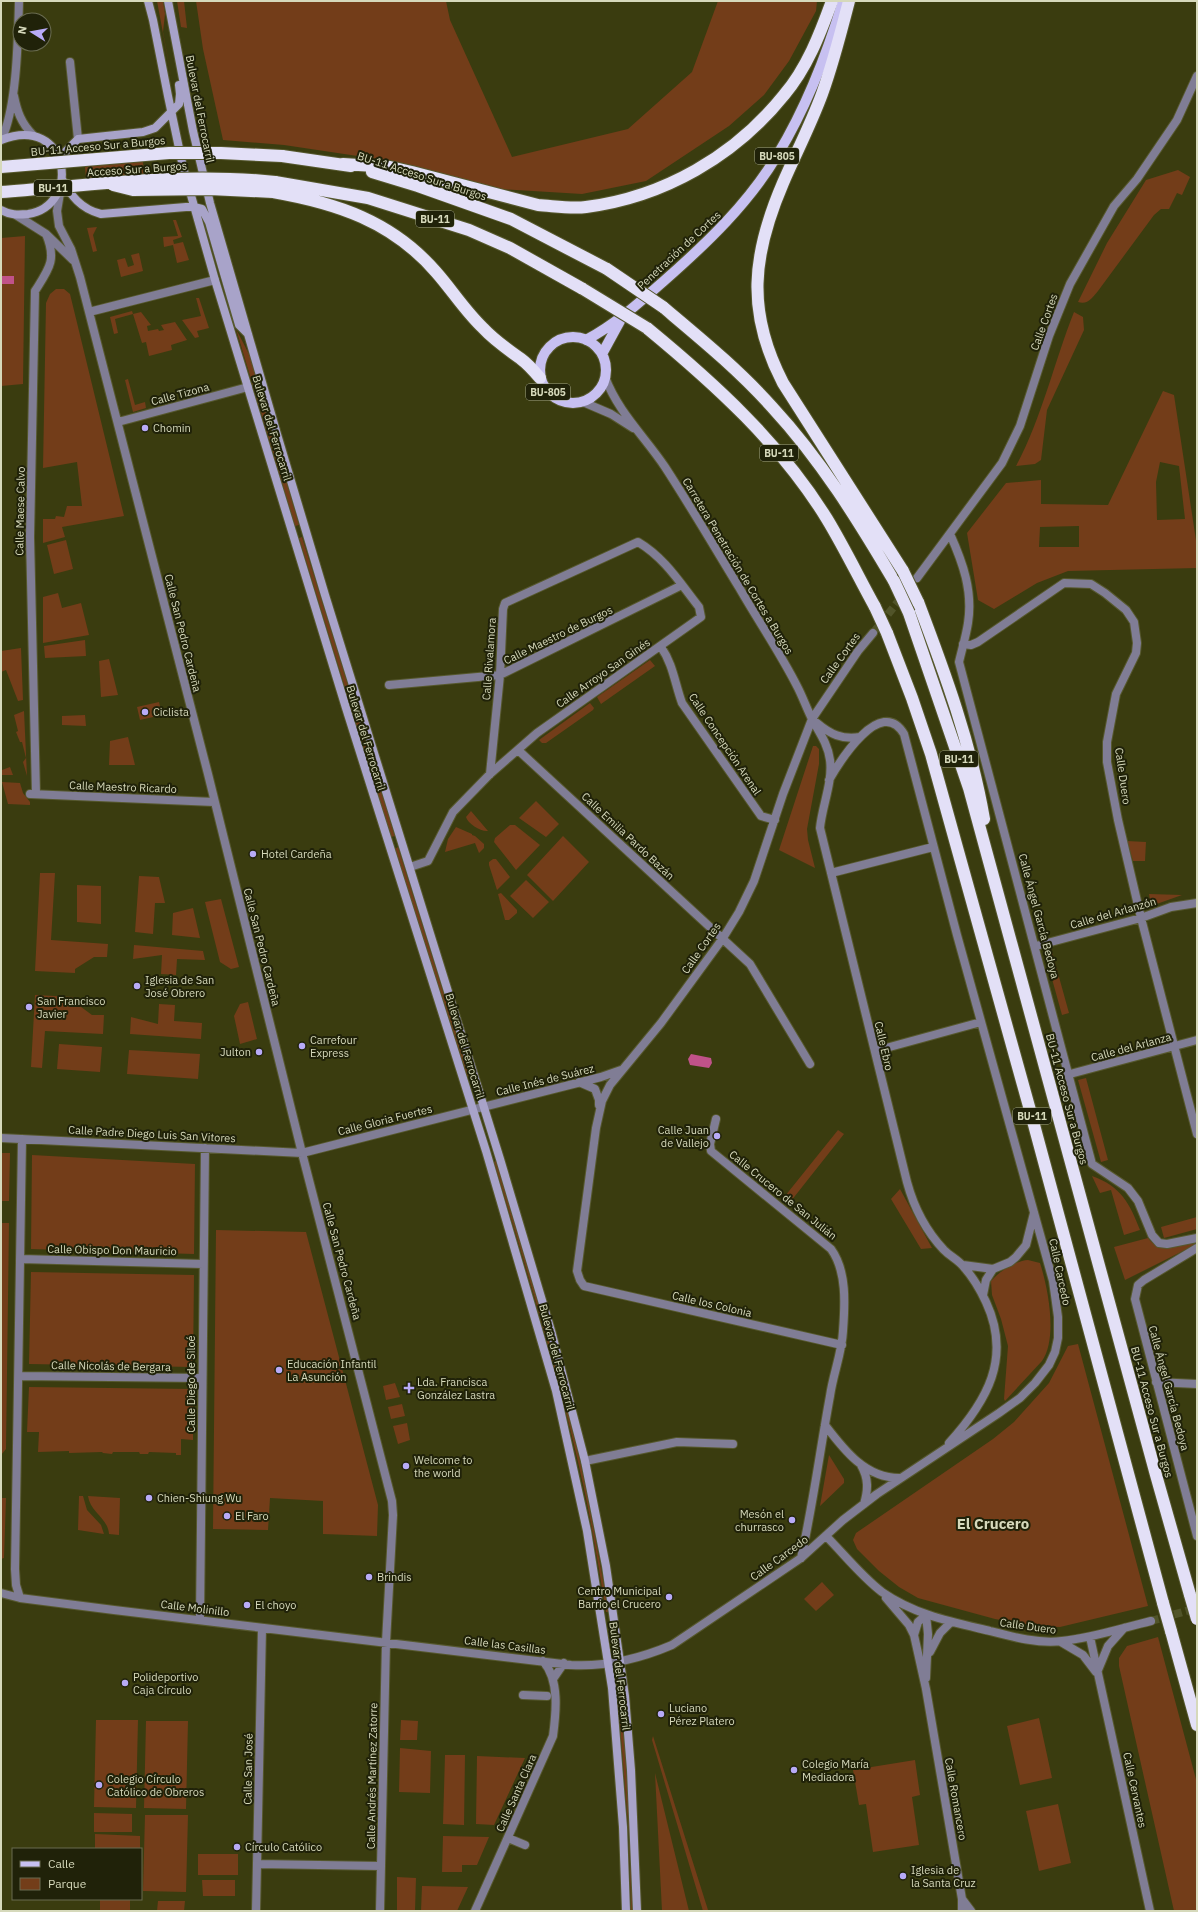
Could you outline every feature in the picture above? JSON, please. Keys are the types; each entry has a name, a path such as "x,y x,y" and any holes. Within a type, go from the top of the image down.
{"highway":[{"path":"343,164 398,169 538,205 585,207 628,199 655,190 693,172 731,148 764,118 785,94 799,74 817,41 832,1"},
{"path":"849,1 822,94 783,184 764,235 757,284 757,303 762,332 771,360 783,384 903,570 918,602 945,674 966,740 979,791 1001,906"},
{"name":"BU-11 Acceso Sur a Burgos","path":"1,168 169,153 221,153 282,156 343,164 405,181 511,219 607,270 663,307 716,352 774,408 820,464 860,523 894,581 909,613 969,788 1197,1619"},
{"name":"Acceso Sur a Burgos","path":"1,192 106,183 133,190 274,187"},
{"path":"274,187 312,199 365,219 389,230 410,247 435,271 482,328 505,348 522,359 540,378"},
{"name":"BU-11","path":"274,187 368,198 469,230 510,248 648,328 689,362 739,409 775,449 800,480 827,519 875,607 887,633 912,698 931,754 1030,1110 1197,1725"}],"main road":[{"name":"Bulevar del Ferrocarril","path":"148,1 154,20 171,113 194,207 215,280 350,723 473,1109 556,1391 587,1531 608,1664 614,1711 623,1820 626,1911"},
{"name":"Bulevar del Ferrocarril","path":"168,1 173,20 200,165 248,335 325,595 484,1107 552,1334 585,1461 606,1566 620,1662 631,1770 637,1911"},
{"name":"Penetración de Cortes","path":"586,340 621,319 710,240 730,218 778,155 816,81 843,1"},
{"path":"7,213 31,213 43,208 52,200 61,182 62,167 66,151 78,139 152,129 179,104 180,94 171,39 173,20"},
{"path":"1,140 13,135 32,135 50,144 57,154 62,167"},
{"path":"61,182 78,202 92,212 101,214 194,207"},
{"name":"Bulevar del Ferrocarril","path":"194,207 202,209 210,222 240,325 248,335"},
{"name":"Penetración de Cortes","path":"602,354 621,319"},
{"name":"BU-805","path":"586,340 576,337 566,338 552,345 542,357 539,367 540,378 544,388 561,402 572,404 583,402 597,392 605,377"},
{"path":"586,340 598,348 602,354 605,365 605,377"}],"street":[{"path":"1,140 7,122 13,91 19,1"},
{"path":"70,62 78,139"},
{"name":"Calle Cortes","path":"917,578 994,476 1010,448 1020,426 1062,301 1092,242 1114,206 1137,178 1177,120 1197,76"},
{"path":"13,91 19,117 32,135"},
{"name":"Calle San Pedro Cardeña","path":"61,182 57,211 59,226 75,262 118,422 302,1153 392,1501 393,1515 386,1642"},
{"path":"7,213 46,234 75,262"},
{"name":"Calle Maese Calvo","path":"33,794 30,537 36,291 47,272 52,254 46,234"},
{"path":"89,312 215,280"},
{"name":"Carretera Penetración de Cortes a Burgos","path":"605,377 610,390 635,430 664,466 728,569 779,654 798,688 812,719"},
{"name":"Calle Tizona","path":"118,422 248,387"},
{"name":"Carretera Penetración de Cortes a Burgos","path":"583,402 611,414 635,430"},
{"name":"Calle Ángel García Bedoya","path":"950,534 968,581 970,605 968,624 959,662 1070,1074 1092,1164 1128,1188 1138,1201 1152,1235 1159,1243 1167,1244 1197,1238"},
{"name":"Calle Rivalamora","path":"490,774 500,675 503,609 506,603 638,542 652,550 682,585"},
{"name":"Calle Duero","path":"963,644 971,645 978,642 1064,582 1091,584 1105,593 1130,615 1134,622 1136,633 1136,653 1116,694 1107,742 1107,762 1118,820 1197,1134"},
{"name":"Calle Arroyo San Ginés","path":"490,774 537,733 661,647 701,617 700,608 682,585"},
{"name":"Calle Maestro de Burgos","path":"389,685 500,675 682,585"},
{"name":"Calle Cortes","path":"580,1280 577,1271 580,1240 599,1110 606,1092 661,1022 723,938 739,912 754,881 783,794 812,719 858,651 873,633"},
{"name":"Calle Concepción Arenal","path":"661,647 671,664 682,703 761,816 775,820"},
{"path":"812,719 826,731 837,736 849,738 860,737 880,723 894,723 904,734 933,847 1034,1210 1029,1236 1022,1251 1010,1262 993,1269 963,1265"},
{"name":"Calle Ebro","path":"812,719 823,737 830,760 829,780 821,812 820,828 913,1202 926,1226 938,1243 963,1265 983,1295"},
{"name":"Calle Ebro","path":"829,780 842,759 860,737"},
{"name":"Calle Emilia Pardo Bazán","path":"518,750 750,964 810,1064"},
{"path":"410,867 428,861 453,812 490,774"},
{"name":"Calle Maestro Ricardo","path":"33,794 214,802"},
{"path":"831,873 933,847"},
{"name":"Calle del Arlanzón","path":"1036,946 1142,918 1171,907 1197,903"},
{"path":"875,1051 981,1022"},
{"name":"Calle del Arlanza","path":"1070,1074 1197,1040"},
{"name":"Calle Inés de Suárez","path":"473,1109 623,1070"},
{"path":"578,1082 595,1089 600,1100 599,1110"},
{"name":"Calle Gloria Fuertes","path":"302,1153 473,1109"},
{"name":"Calle Crucero de San Julián","path":"716,1119 710,1144 711,1151 831,1249 838,1258 842,1273 844,1294 842,1345 825,1425 801,1558"},
{"name":"Calle Padre Diego Luis San Vitores","path":"1,1138 302,1153"},
{"path":"20,1598 16,1584 15,1569 22,1139"},
{"name":"Calle Diego de Siloé","path":"200,1620 205,1148"},
{"name":"Calle Carcedo","path":"620,1662 650,1655 672,1645 801,1558 864,1504 901,1478 940,1454 1020,1398 1042,1374 1049,1365 1055,1352 1058,1338 1056,1300 1034,1210"},
{"name":"Calle Ángel García Bedoya","path":"1197,1248 1144,1280 1138,1285 1135,1299 1197,1536"},
{"name":"Calle Obispo Don Mauricio","path":"21,1259 203,1264"},
{"path":"983,1295 986,1280 993,1269"},
{"name":"Calle los Colonia","path":"580,1280 584,1286 842,1345"},
{"name":"Calle Carcedo","path":"940,1454 972,1417 984,1397 992,1379 996,1362 997,1340 994,1320 983,1295"},
{"name":"Calle Nicolás de Bergara","path":"19,1376 202,1378"},
{"path":"1156,1382 1197,1384"},
{"path":"825,1425 842,1447 860,1463 877,1475 901,1478"},
{"path":"585,1461 677,1442 733,1444"},
{"path":"860,1463 868,1480 867,1495 864,1504"},
{"name":"Calle Duero","path":"826,1536 881,1591 926,1615 951,1622 1018,1638 1061,1642 1090,1637 1151,1620"},
{"name":"Calle Romancero","path":"881,1591 909,1625 914,1635 926,1689 962,1899 970,1911"},
{"name":"Calle Molinillo","path":"1,1593 20,1598 386,1642"},
{"path":"914,1635 918,1622 926,1615"},
{"name":"Calle Romancero","path":"926,1615 928,1634 926,1689"},
{"name":"Calle Romancero","path":"927,1662 934,1641 944,1628 951,1622"},
{"name":"Calle San José","path":"256,1911 262,1628"},
{"name":"Calle Cervantes","path":"1098,1673 1100,1662 1108,1646 1124,1628"},
{"name":"Calle Cervantes","path":"1090,1637 1150,1911"},
{"name":"Calle las Casillas","path":"386,1642 586,1666 620,1662"},
{"name":"Calle Andrés Martínez Zatorre","path":"380,1911 386,1642"},
{"name":"Calle Cervantes","path":"1061,1642 1083,1655 1098,1673"},
{"name":"Calle Santa Clara","path":"475,1911 553,1736 556,1714 553,1679 543,1661"},
{"path":"553,1679 564,1663"},
{"path":"523,1695 547,1696"},
{"path":"508,1838 524,1845"},
{"path":"257,1864 381,1866"},
{"path":"962,1899 962,1911"}],"green space":[{"path":"157,1 163,1 165,14 163,32 174,92"},
{"path":"177,1 184,1 187,28 181,27"},
{"path":"196,1 446,1 450,20 512,157 628,129 692,72 718,1 817,1 816,11 789,61 764,95 729,126 646,181 582,194 498,189 391,161 284,145 223,140 203,49"},
{"path":"142,150 145,186 87,191 84,154"},
{"path":"1178,170 1190,177 1182,195 1177,193 1169,209 1161,209 1154,215 1092,298 1084,303 1078,302 1107,243 1146,180"},
{"path":"173,220 176,220 182,237 173,240 174,244 183,242 189,260 177,263 173,245 164,247 163,237 178,236"},
{"path":"97,227 93,235 97,251 93,252 87,228"},
{"path":"25,236 23,384 1,386 1,238"},
{"path":"139,253 143,271 121,277 117,260 125,258 128,267 134,265 131,255"},
{"path":"56,289 64,289 70,294 124,516 62,527 65,537 43,543 43,519 55,519 56,516 64,517 67,506 82,506 77,462 43,468 46,303 50,294"},
{"path":"196,298 199,298 209,328 197,331 199,337 195,338 182,320 201,316"},
{"path":"132,311 133,314 115,319 118,333 114,334 110,317"},
{"path":"141,312 151,325 147,326 148,331 158,329 159,331 164,330 161,325 175,322 187,340 171,345 172,350 149,356 146,342 142,343 133,314"},
{"path":"1074,312 1083,317 1084,330 1047,410 1041,460 1035,464 1016,466 1041,409"},
{"path":"236,329 250,356 299,525 295,526"},
{"path":"128,379 135,405 145,402 146,408 133,412 125,380"},
{"path":"1163,391 1174,395 1197,547 1197,568 1068,571 1037,583 994,609 978,600 967,533 1006,483 1041,480 1041,504 1108,505","holes":["1160,462 1179,466 1185,519 1157,520 1156,482","1079,526 1079,547 1039,547 1040,527"]},
{"path":"302,537 395,836 391,837 299,538"},
{"path":"66,540 73,569 54,574 47,545"},
{"path":"58,593 62,608 81,603 89,635 43,643 43,597"},
{"path":"85,640 86,656 45,658 44,646"},
{"path":"21,648 23,700 18,701 6,670 1,672 1,651"},
{"path":"109,659 118,695 101,697 99,661"},
{"path":"650,660 655,666 601,704 597,697"},
{"path":"159,702 162,715 140,720 137,707"},
{"path":"590,703 594,708 593,710 546,743 542,743 539,740"},
{"path":"24,711 27,776 23,762 26,758 22,742 20,742 16,732 18,731 14,715"},
{"path":"85,715 86,726 62,725 62,716"},
{"path":"128,737 135,765 109,765 110,741"},
{"path":"813,746 816,746 819,749 819,764 807,829 808,840 815,868 779,850"},
{"path":"10,767 13,775 1,775 1,769"},
{"path":"2,782 20,783 23,793 30,802 30,805 8,804"},
{"path":"536,801 559,824 546,837 519,818"},
{"path":"471,811 488,831 478,829 467,820 466,817"},
{"path":"510,825 515,825 540,845 516,870 494,842 495,838"},
{"path":"456,827 475,836 484,844 484,848 479,853 475,843 445,852 448,839"},
{"path":"563,836 589,862 553,901 527,875"},
{"path":"1127,841 1146,842 1145,861 1133,861"},
{"path":"398,847 469,1075 467,1076 395,849"},
{"path":"496,859 510,877 497,890 489,865 489,862"},
{"path":"40,873 55,873 51,940 108,944 107,957 94,957 75,969 75,973 35,971"},
{"path":"139,876 159,877 165,903 155,903 153,934 135,932"},
{"path":"526,880 549,902 533,918 510,896"},
{"path":"77,885 101,886 101,924 77,922"},
{"path":"501,893 517,910 517,913 509,920 505,920 498,894"},
{"path":"1149,894 1182,895 1151,906"},
{"path":"221,899 239,967 231,969 220,962 205,902"},
{"path":"193,908 200,938 172,935 173,913"},
{"path":"134,945 203,951 205,960 177,959 176,975 161,974 162,955 133,959"},
{"path":"1051,948 1069,1013 1062,1015 1044,950"},
{"path":"35,995 73,997 73,1001 92,1015 104,1015 103,1034 45,1031 42,1068 31,1067"},
{"path":"248,1002 257,1039 240,1044 234,1016 240,1004"},
{"path":"159,1004 175,1005 174,1021 202,1023 201,1039 130,1034 131,1017 158,1024"},
{"path":"59,1044 102,1047 100,1072 57,1069"},
{"path":"129,1050 200,1054 198,1079 127,1074"},
{"path":"1086,1078 1108,1160 1101,1162 1078,1080"},
{"path":"838,1130 844,1134 791,1201 785,1196"},
{"path":"1,1153 10,1153 9,1201 1,1201"},
{"path":"32,1155 195,1164 194,1254 31,1249"},
{"path":"496,1161 560,1376 585,1482 609,1612 606,1612 574,1443 542,1322 494,1162"},
{"path":"1092,1176 1110,1185 1123,1197 1128,1204 1140,1230 1124,1235 1111,1190 1100,1193"},
{"path":"900,1189 932,1248 921,1249 891,1199"},
{"path":"1197,1217 1197,1229 1164,1238 1161,1227"},
{"path":"1,1223 9,1223 6,1449 1,1455"},
{"path":"216,1230 306,1232 378,1505 377,1536 323,1534 323,1501 270,1498 268,1530 213,1529"},
{"path":"1148,1238 1153,1243 1164,1248 1177,1247 1197,1242 1197,1244 1125,1280 1114,1247"},
{"path":"1028,1260 1040,1263 1043,1273 1050,1313 1050,1340 1042,1361 1005,1401 1008,1346 1001,1319 992,1295 991,1281 1008,1267 1018,1262"},
{"path":"31,1272 194,1275 193,1367 29,1364"},
{"path":"1078,1344 1148,1606 1060,1627 1037,1626 995,1619 918,1598 899,1587 879,1571 857,1549 853,1540 856,1533 993,1439 1014,1422 1049,1383 1068,1346"},
{"path":"395,1383 400,1397 386,1400 383,1386"},
{"path":"29,1387 193,1389 193,1440 181,1439 181,1455 176,1455 176,1453 149,1452 148,1454 140,1454 139,1452 113,1452 112,1454 102,1452 69,1453 69,1451 38,1452 39,1432 27,1432"},
{"path":"402,1404 405,1416 391,1419 388,1407"},
{"path":"407,1423 410,1440 398,1444 393,1426"},
{"path":"829,1455 844,1479 844,1483 820,1506"},
{"path":"79,1496 83,1496 87,1510 101,1525 104,1534 78,1530"},
{"path":"88,1496 120,1498 119,1535 109,1534 106,1524 89,1502"},
{"path":"1,1498 6,1498 4,1558 1,1559"},
{"path":"822,1582 834,1595 816,1611 804,1599"},
{"path":"1158,1637 1197,1783 1197,1911 1174,1911 1119,1666 1119,1658 1127,1646"},
{"path":"618,1701 621,1701 627,1768 634,1911 631,1911 629,1836"},
{"path":"1039,1718 1052,1778 1020,1785 1007,1726"},
{"path":"96,1720 138,1720 136,1808 94,1807"},
{"path":"401,1720 418,1721 417,1740 400,1740"},
{"path":"146,1721 188,1721 186,1809 144,1808"},
{"path":"653,1736 708,1910 703,1911 652,1740"},
{"path":"400,1748 431,1751 430,1793 399,1792"},
{"path":"445,1755 465,1755 464,1825 443,1824"},
{"path":"477,1756 525,1758 494,1825 476,1824"},
{"path":"915,1760 920,1795 912,1797 919,1845 873,1852 866,1804 859,1805 853,1770"},
{"path":"655,1773 689,1911 662,1911"},
{"path":"1058,1804 1071,1863 1039,1871 1026,1811"},
{"path":"94,1813 132,1814 132,1832 94,1832"},
{"path":"145,1815 188,1815 186,1892 143,1891"},
{"path":"95,1834 140,1836 140,1848 95,1848"},
{"path":"443,1836 489,1837 477,1865 462,1865 462,1872 442,1872"},
{"path":"198,1854 238,1854 238,1875 198,1875"},
{"path":"397,1877 416,1878 415,1911 397,1911"},
{"path":"202,1880 235,1880 235,1896 203,1896"},
{"path":"422,1886 468,1887 457,1911 421,1911"},
{"path":"100,1900 130,1900 130,1911 100,1911"},
{"path":"158,1901 185,1901 184,1911 157,1911"}],"shaded area":[{"path":"1,276 14,276 14,284 1,284"},
{"path":"691,1054 711,1058 712,1063 709,1068 690,1065 688,1059"}],"tunnel":[{"path":"873,633 904,594"},
{"path":"1151,1621 1197,1608"}],"place":[{"name":"Chomin","path":"145,428"},
{"name":"Ciclista","path":"145,712"},
{"name":"Hotel Cardeña","path":"253,854"},
{"name":"Iglesia de San José Obrero","path":"137,986"},
{"name":"San Francisco Javier","path":"29,1007"},
{"name":"Carrefour Express","path":"302,1046"},
{"name":"Julton","path":"259,1052"},
{"name":"Calle Juan de Vallejo","path":"717,1136"},
{"name":"Educación Infantil La Asunción","path":"279,1370"},
{"name":"Lda. Francisca González Lastra","path":"409,1388"},
{"name":"Welcome to the world","path":"406,1466"},
{"name":"Chien-Shiung Wu","path":"149,1498"},
{"name":"El Faro","path":"227,1516"},
{"name":"Mesón el churrasco","path":"792,1520"},
{"name":"Brindis","path":"369,1577"},
{"name":"Centro Municipal Barrio el Crucero","path":"669,1597"},
{"name":"El choyo","path":"247,1605"},
{"name":"Polideportivo Caja Círculo","path":"125,1683"},
{"name":"Luciano Pérez Platero","path":"661,1714"},
{"name":"Colegio María Mediadora","path":"794,1770"},
{"name":"Colegio Círculo Católico de Obreros","path":"99,1785"},
{"name":"Círculo Católico","path":"237,1847"},
{"name":"Iglesia de la Santa Cruz","path":"903,1876"}],"district":[{"name":"El Crucero","path":"993,1524"}]}
